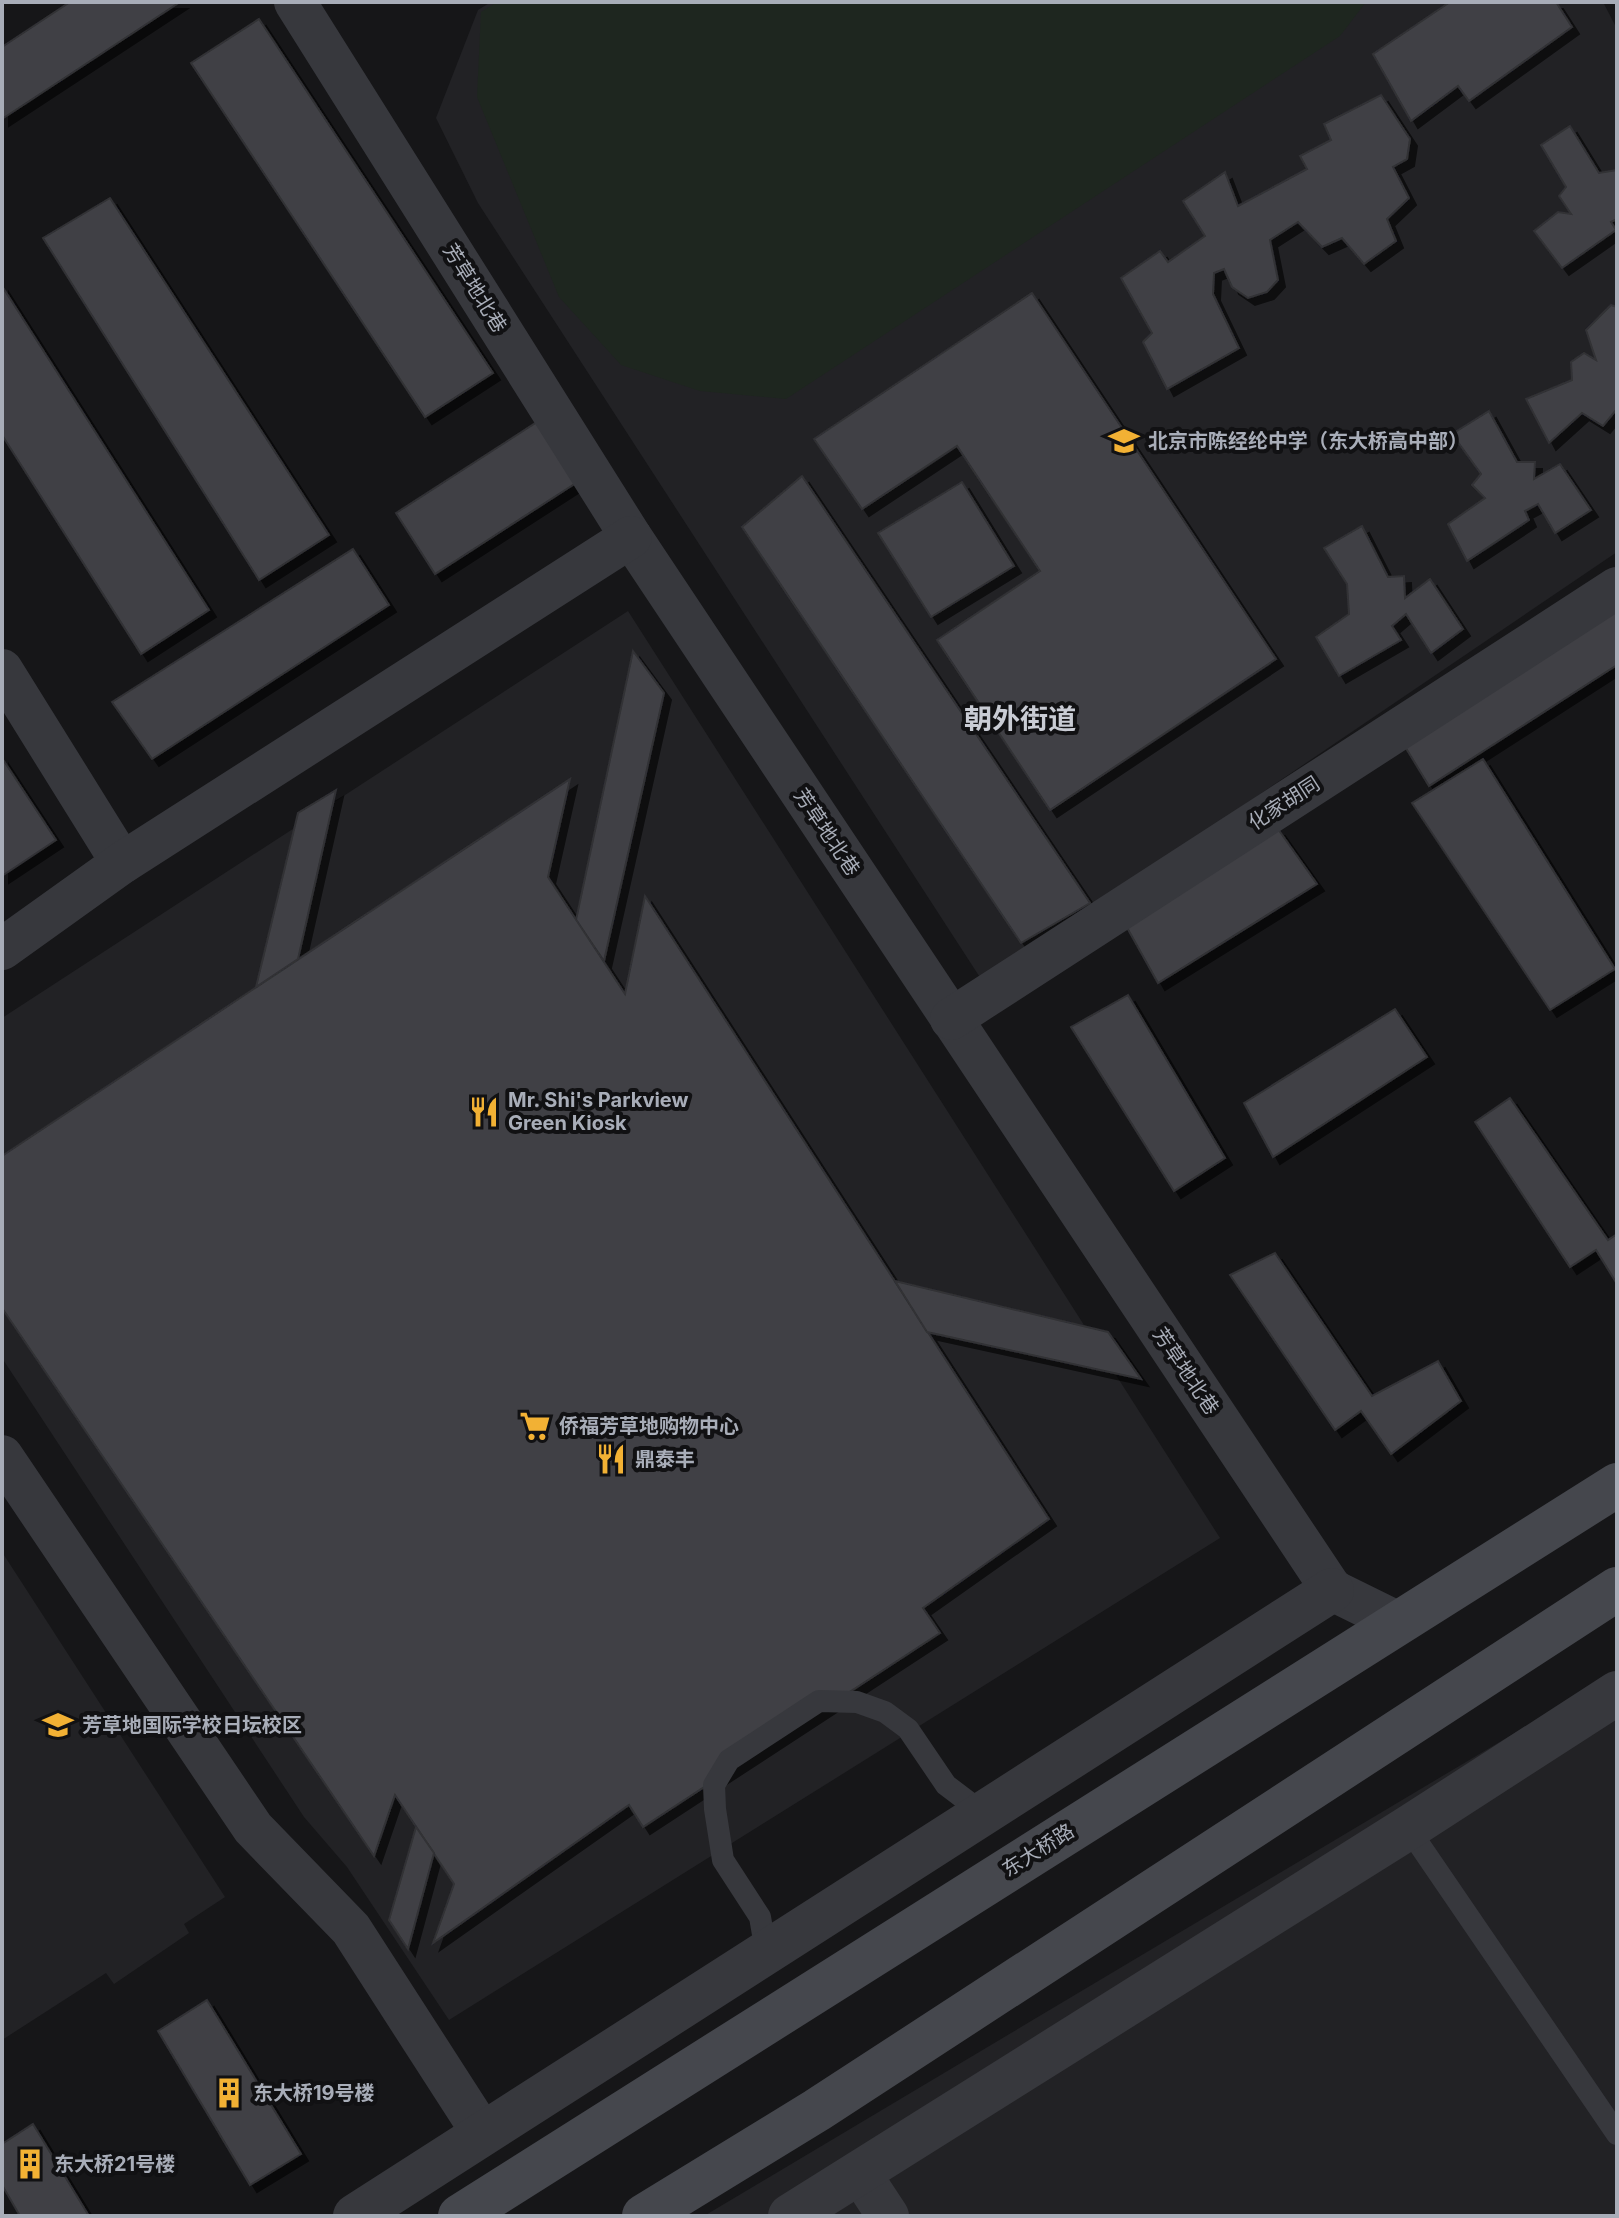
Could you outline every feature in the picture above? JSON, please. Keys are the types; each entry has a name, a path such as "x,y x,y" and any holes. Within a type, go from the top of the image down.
{"main road":[{"name":"东大桥路","path":"460,2216 1617,1485"},
{"path":"644,2216 830,2102 1617,1589"}],"street":[{"name":"芳草地北巷","path":"295,2 631,537 1332,1590"},
{"path":"2,949 122,863 631,537"},
{"name":"化家胡同","path":"951,1019 1617,588"},
{"path":"2,670 122,863"},
{"path":"2,1456 253,1828 351,1929 483,2134"},
{"path":"355,2216 1332,1590 1399,1623"},
{"path":"790,2216 1617,1693"},
{"path":"859,2172 888,2216"}],"lane":[{"path":"766,1952 760,1917 723,1860 714,1785 729,1760 819,1701 857,1702 885,1712 908,1729 946,1785 983,1813"},
{"path":"1408,1828 1617,2134"}],"shaded area":[{"name":"北京市陈经纶中学（东大桥高中部）","path":"491,2 1603,2 1617,29 1617,552 983,982 478,203 436,118 478,10"},
{"path":"497,2 1366,2 1340,36 786,399 700,391 621,365 559,297 477,97 481,12"},
{"name":"侨福芳草地购物中心","path":"628,611 1220,1538 449,2020 347,1867 304,1817 2,1358 2,1018"},
{"name":"芳草地国际学校日坛校区","path":"2,1552 225,1897 184,1924 189,1933 114,1984 106,1973 2,2040"},
{"path":"1617,1672 1617,2216 704,2216"}],"building":[{"path":"70,2 180,2 2,119 2,47"},
{"path":"1450,2 1556,2 1572,27 1469,101 1458,86 1411,121 1373,54"},
{"path":"259,19 493,373 425,417 191,63"},
{"path":"1381,95 1410,139 1407,159 1393,167 1409,198 1387,219 1396,241 1364,264 1342,238 1322,247 1298,222 1270,240 1278,280 1267,292 1248,298 1232,287 1224,269 1214,273 1213,294 1239,348 1167,389 1143,342 1152,333 1121,278 1160,251 1168,262 1205,236 1183,201 1225,172 1238,206 1307,169 1300,156 1331,140 1324,124"},
{"path":"1570,126 1599,173 1617,170 1617,219 1611,222 1616,230 1562,268 1534,231 1558,212 1571,214 1559,196 1566,187 1541,145"},
{"path":"110,198 329,535 259,580 43,238"},
{"path":"2,286 209,610 141,654 2,435"},
{"path":"1032,293 1276,659 1050,810 937,640 1040,571 957,446 862,509 814,439"},
{"path":"1611,305 1617,307 1617,409 1603,426 1582,413 1549,443 1526,399 1572,380 1571,362 1584,353 1596,360 1586,330"},
{"path":"1489,411 1517,462 1535,462 1534,479 1560,464 1591,510 1555,533 1538,504 1525,511 1529,520 1467,561 1448,524 1485,498 1472,485 1481,474 1452,434"},
{"path":"537,422 576,483 435,574 396,513"},
{"path":"802,476 1090,903 1021,943 742,527"},
{"path":"962,482 1014,566 931,617 878,533"},
{"path":"1362,526 1388,577 1404,576 1405,598 1430,579 1463,629 1431,653 1406,614 1392,626 1401,640 1339,676 1316,637 1349,614 1347,584 1324,548"},
{"path":"353,549 389,605 152,759 112,702"},
{"path":"1617,606 1617,665 1429,786 1404,745"},
{"path":"633,651 664,693 604,961 576,920"},
{"path":"2,758 56,840 2,876"},
{"path":"1483,759 1615,969 1550,1010 1412,803"},
{"name":"侨福芳草地购物中心","path":"570,779 548,877 625,994 645,896 1049,1519 923,1608 940,1633 643,1827 629,1805 433,1943 454,1884 395,1795 374,1856 2,1308 2,1156"},
{"path":"336,790 298,959 256,987 298,813"},
{"path":"1278,829 1317,884 1158,983 1125,924"},
{"path":"1128,995 1225,1158 1174,1191 1071,1027"},
{"path":"1395,1009 1427,1057 1273,1157 1244,1103"},
{"path":"1510,1098 1608,1240 1617,1234 1617,1284 1596,1250 1570,1267 1475,1122"},
{"path":"1275,1253 1372,1396 1438,1361 1461,1401 1391,1454 1361,1411 1335,1430 1230,1275"},
{"path":"895,1281 1108,1332 1141,1379 927,1332"},
{"path":"416,1827 434,1853 408,1949 389,1920"},
{"name":"东大桥19号楼","path":"207,2000 301,2154 250,2185 158,2031"},
{"name":"东大桥21号楼","path":"33,2124 89,2216 20,2216 2,2185 2,2144"}],"place":[{"name":"北京市陈经纶中学（东大桥高中部）","path":"1124,441"},
{"name":"Mr. Shi's Parkview Green Kiosk","path":"484,1112"},
{"name":"侨福芳草地购物中心","path":"535,1426"},
{"name":"鼎泰丰","path":"611,1459"},
{"name":"芳草地国际学校日坛校区","path":"58,1725"},
{"name":"东大桥19号楼","path":"229,2093"},
{"name":"东大桥21号楼","path":"30,2164"}],"district":[{"name":"朝外街道","path":"1020,719"}]}
